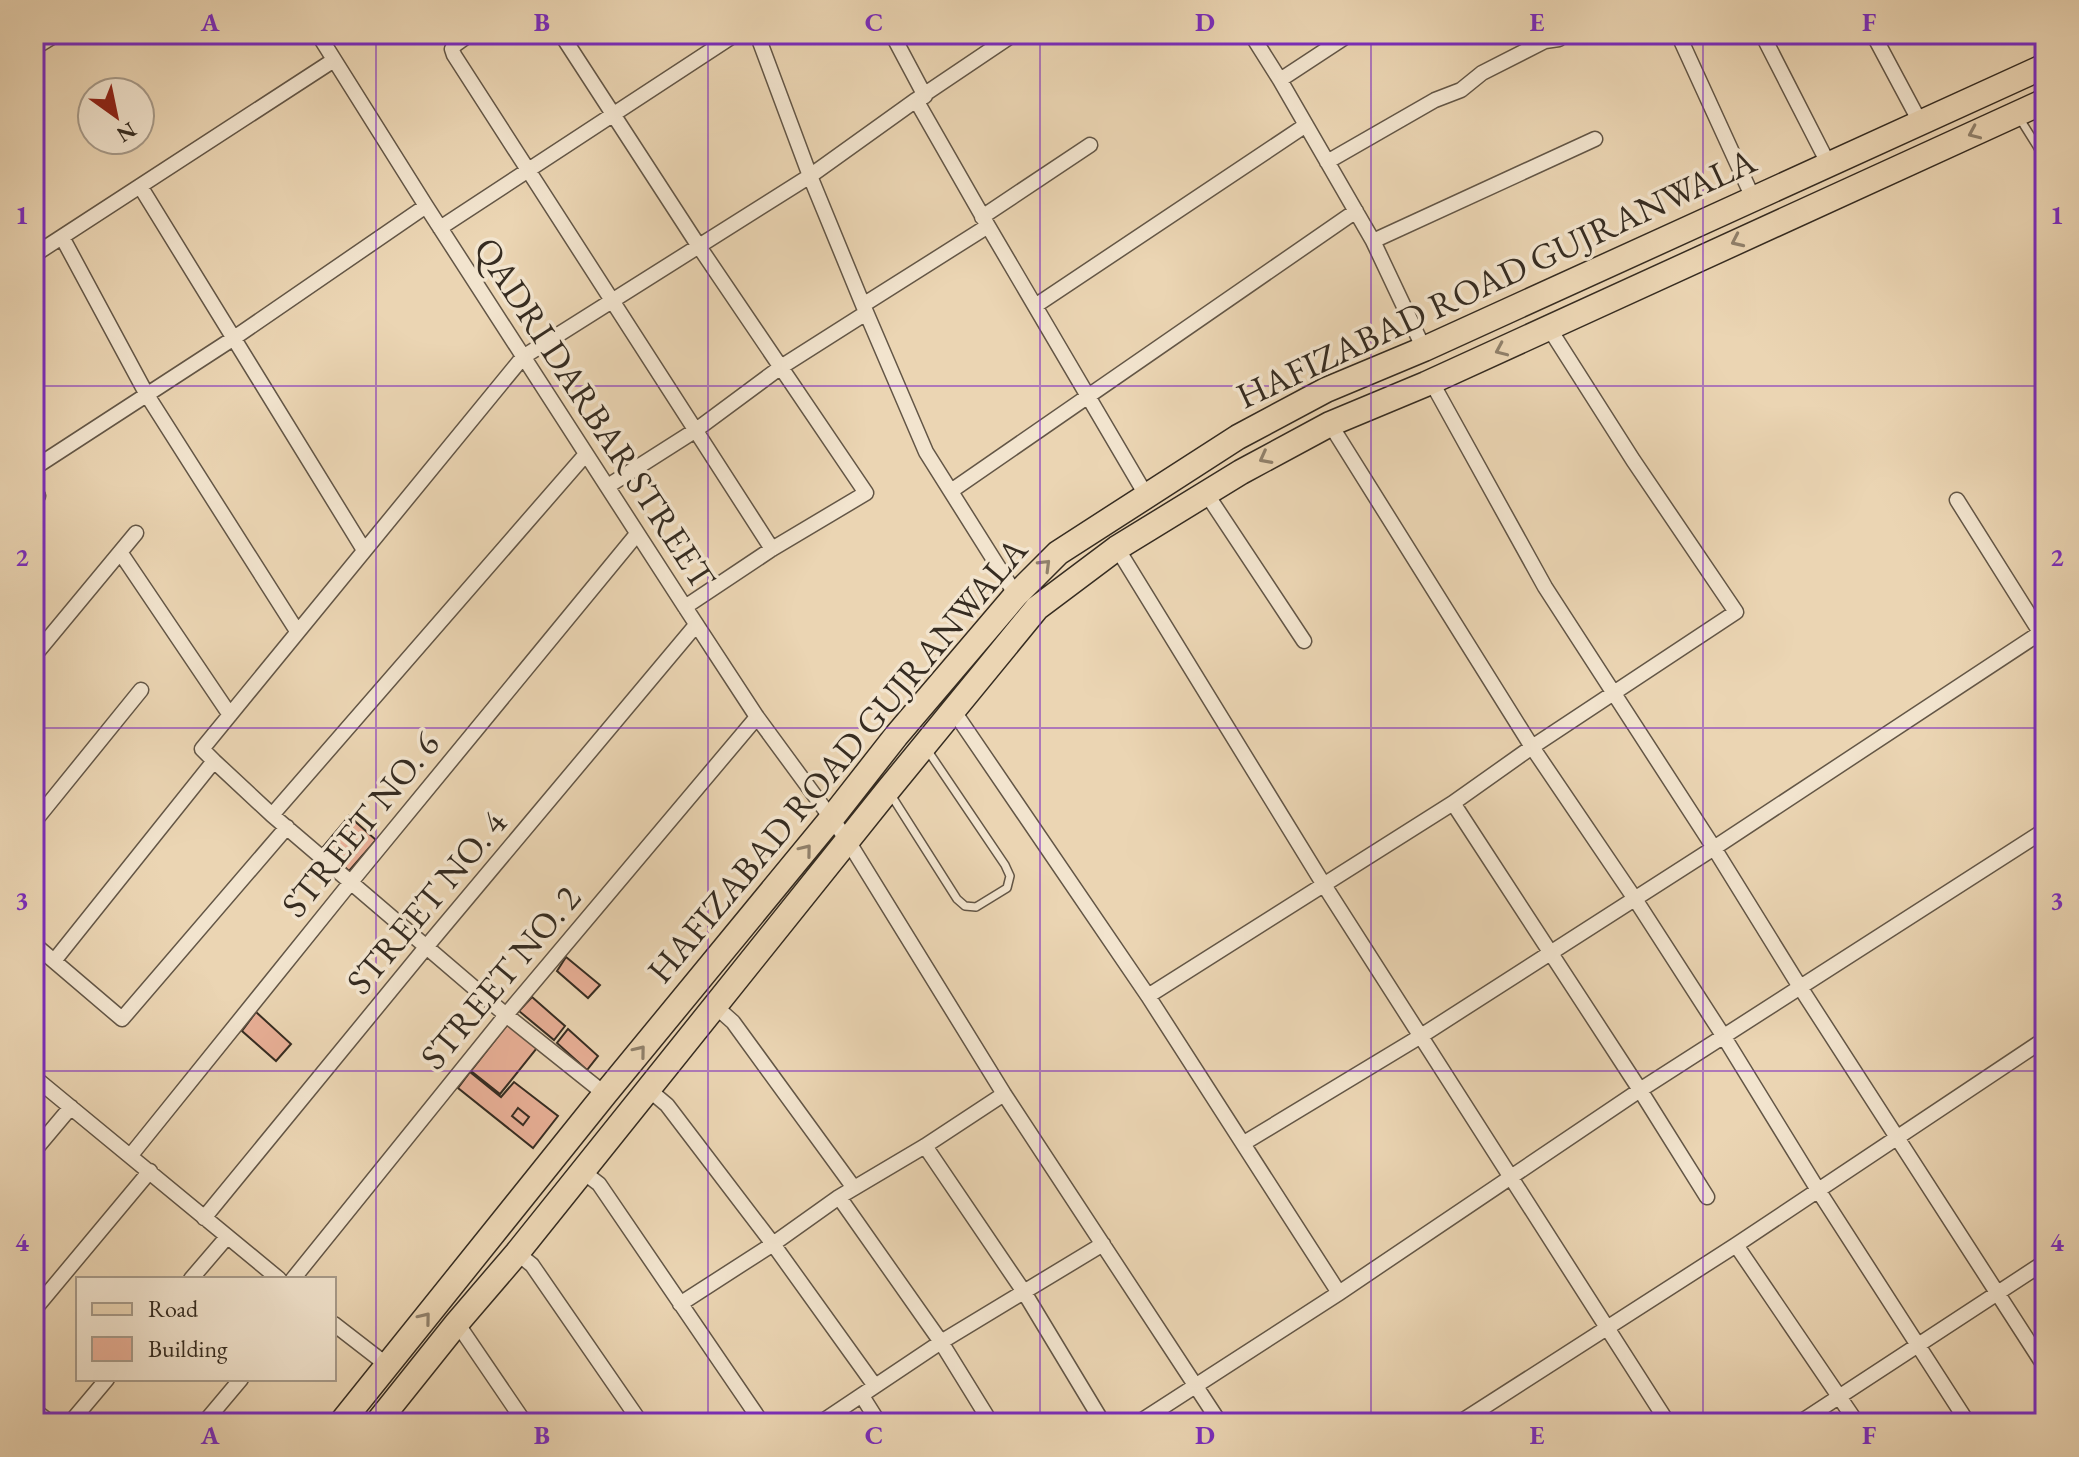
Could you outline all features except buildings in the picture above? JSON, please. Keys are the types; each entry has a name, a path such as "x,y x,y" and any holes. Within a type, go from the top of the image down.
{"main road":[{"name":"HAFIZABAD ROAD GUJRANWALA","path":"341,1423 896,736 1016,595 1058,553 1238,437 1326,390 1424,349 2045,66"},
{"path":"377,1423 1037,608 1117,548 1241,472 1330,424 1549,328 2045,101"}],"street":[{"path":"34,48 57,34"},
{"name":"QADRI DARBAR STREET","path":"318,34 696,625 757,717 848,841 1004,1094 1220,1423"},
{"path":"470,34 452,49 454,55 772,549"},
{"path":"561,34 698,245 866,493 772,549 685,607"},
{"path":"440,228 736,34"},
{"path":"757,34 810,176 926,452 1016,595"},
{"path":"892,34 985,222 1146,495"},
{"path":"605,1094 506,1015 272,815 202,749 523,357 810,176 1014,34"},
{"path":"1251,34 1373,241 1424,349"},
{"path":"1280,80 1350,34"},
{"path":"1327,162 1435,100 1461,90 1482,73 1545,41 1559,39 1562,34"},
{"path":"1678,34 1753,198"},
{"path":"1762,34 1828,163"},
{"path":"1873,34 1920,122"},
{"path":"34,255 334,60"},
{"path":"1035,306 1306,125"},
{"path":"1373,241 1595,139"},
{"path":"608,486 696,430 1090,145"},
{"path":"140,186 364,550"},
{"path":"34,468 234,338 426,206"},
{"path":"951,491 1356,211"},
{"path":"62,237 147,395 297,631"},
{"path":"1148,996 1453,803 1613,692 1736,612 1633,460 1549,328"},
{"path":"1431,381 1545,587 2045,1367"},
{"path":"1330,424 1532,747 1635,899 1968,1423"},
{"path":"272,815 586,454"},
{"path":"1206,493 1304,641"},
{"path":"1244,1143 1421,1036 2043,637 1957,500"},
{"path":"34,656 136,533"},
{"name":"STREET NO. 6","path":"131,1155 637,534"},
{"path":"1117,548 1324,885 1668,1423"},
{"path":"120,552 230,715"},
{"name":"STREET NO. 4","path":"204,1218 696,625"},
{"path":"34,822 141,690"},
{"path":"953,710 1148,996 1339,1293"},
{"name":"STREET NO. 2","path":"295,1277 506,1015 757,717"},
{"path":"54,961 214,761"},
{"path":"1453,803 1707,1197"},
{"path":"34,944 122,1019 287,827"},
{"path":"1138,1423 1339,1293 1640,1090 2045,830"},
{"path":"715,1006 733,1022 854,1188"},
{"path":"1459,1423 1736,1245 2045,1039"},
{"path":"34,1077 277,1277"},
{"path":"648,1089 667,1105 773,1244 875,1386"},
{"path":"680,1304 839,1197 1004,1094"},
{"path":"34,1151 71,1107"},
{"path":"925,1146 1024,1292 1103,1423"},
{"path":"34,1310 150,1171"},
{"path":"582,1171 599,1184 762,1423"},
{"path":"839,1197 941,1342 991,1423"},
{"path":"193,1277 227,1237"},
{"path":"820,1423 941,1342 1103,1244"},
{"path":"1736,1245 1857,1423"},
{"path":"517,1253 532,1265 641,1423"},
{"path":"1799,1423 2045,1262"},
{"path":"457,1323 525,1423"},
{"path":"336,1326 387,1365"},
{"path":"70,1423 105,1381"},
{"path":"204,1423 239,1381"},
{"path":"862,1396 879,1423"},
{"path":"34,1410 51,1423"}],"lane":[{"path":"2017,114 2045,159"},
{"path":"888,790 957,899 965,906 976,907 1007,888 1010,876 1005,865 925,745"}]}
